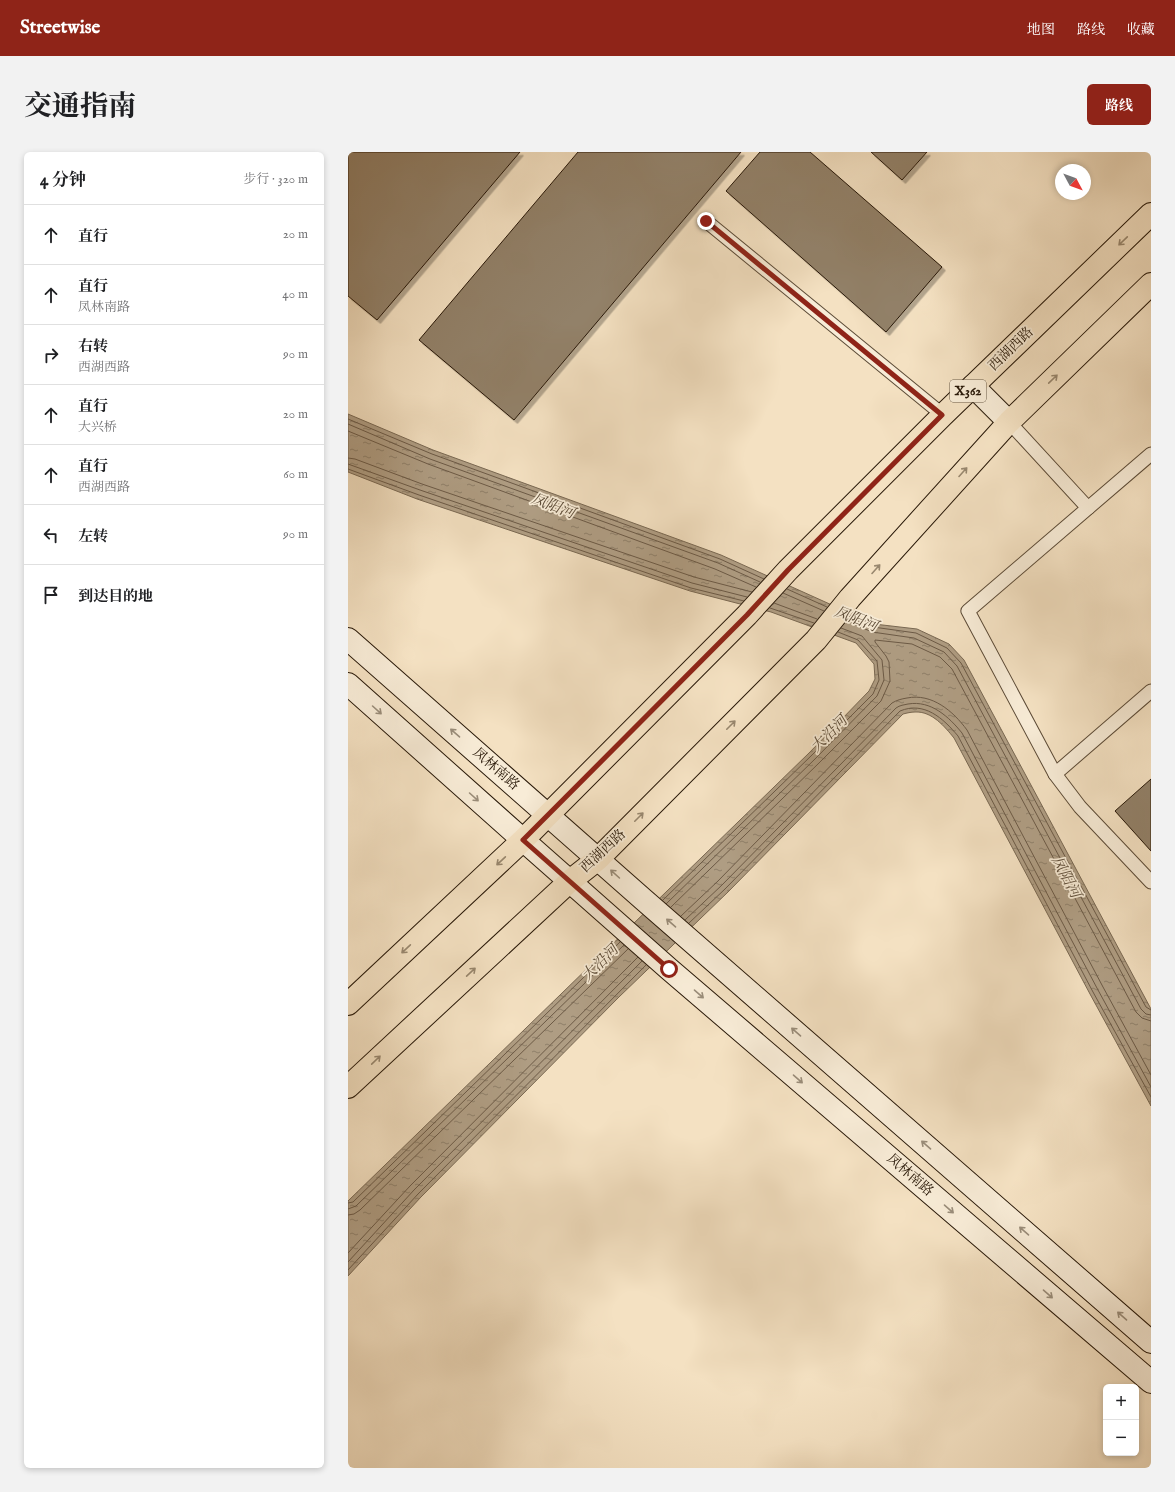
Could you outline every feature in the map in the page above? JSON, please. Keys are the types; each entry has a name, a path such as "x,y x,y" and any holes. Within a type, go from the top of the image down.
{"main road":[{"name":"西湖西路","path":"548,815 747,615 788,570 942,415 1151,214"},
{"path":"973,386 1009,422 1151,284"},
{"name":"西湖西路","path":"348,1087 570,881 598,859 816,640 850,598 1009,422"},
{"name":"凤林南路","path":"348,639 644,900 1151,1342"},
{"path":"348,684 570,881"},
{"name":"X362","path":"348,1004 548,815"},
{"name":"凤林南路","path":"570,881 669,969 1151,1382"}],"lane":[{"path":"706,221 942,415"},
{"path":"1009,422 1088,508"},
{"path":"1151,454 968,611 1055,774 1080,807 1151,882"},
{"path":"1055,774 1151,691"}],"water":[{"path":"348,414 433,450 721,555 874,624 917,629 949,644 964,660 1151,1009 1151,1106 954,738 938,720 927,714 914,712 903,714 728,892 619,997 421,1197 348,1276 348,1201 809,753 869,691 875,679 874,664 856,643 771,612 690,591 417,499 348,472"}],"building":[{"path":"348,152 520,152 377,320 348,296"},
{"path":"578,152 741,152 514,420 419,340"},
{"path":"760,152 810,152 942,267 886,332 726,191"},
{"path":"871,152 927,152 902,180"},
{"path":"1151,779 1151,851 1115,811"}],"route":[{"path":"669,969 523,840 747,615 788,570 942,415 706,221"}],"water label":[{"name":"凤阳河","path":"553,506"},
{"name":"凤阳河","path":"856,619"},
{"name":"大沿河","path":"829,734"},
{"name":"凤阳河","path":"1066,877"},
{"name":"大沿河","path":"600,963"}]}
